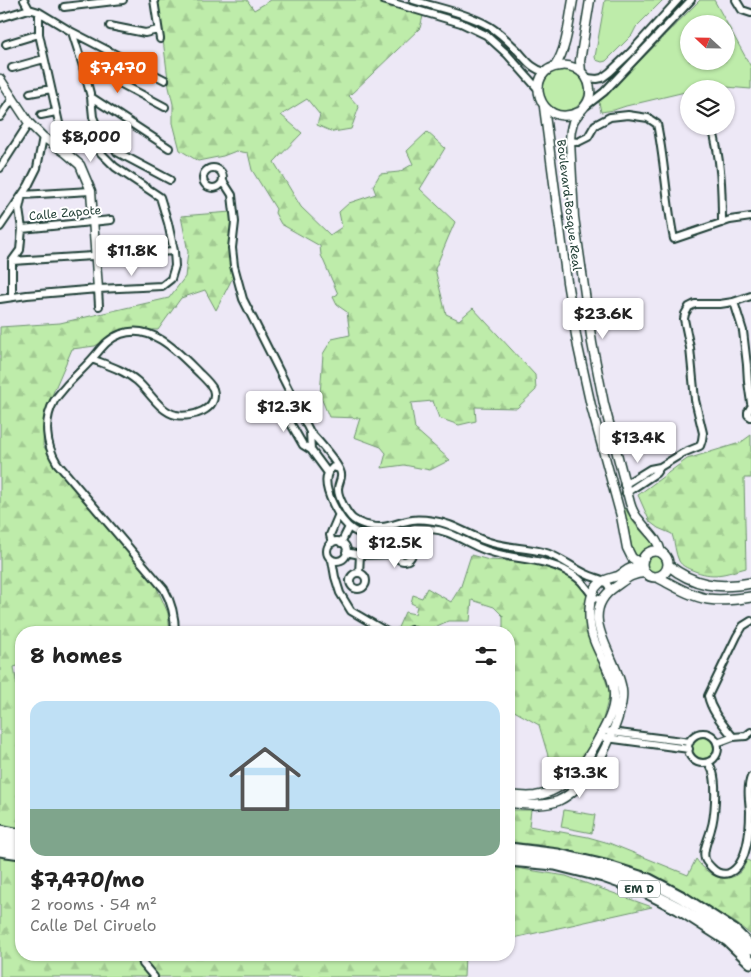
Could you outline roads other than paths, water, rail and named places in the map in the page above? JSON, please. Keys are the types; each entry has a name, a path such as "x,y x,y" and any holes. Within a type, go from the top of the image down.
{"highway":[{"path":"0,831 15,834"},
{"path":"0,840 15,842"},
{"path":"0,850 15,852"},
{"name":"EM D","path":"515,850 558,855 605,866 649,880 683,898 734,931 751,948"},
{"name":"EM D","path":"515,861 555,864 603,876 643,890 678,908 728,940 751,962"}],"main road":[{"path":"654,551 661,552 667,557 666,571 661,576 651,577 643,567 642,560 647,554 654,551"},
{"path":"668,564 682,575 709,585 729,586 751,583"},
{"path":"657,577 707,599 726,600 751,597"}],"street":[{"path":"24,0 30,9"},
{"path":"64,8 123,0"},
{"path":"154,0 160,39"},
{"path":"383,0 461,23 486,35 507,54 538,89"},
{"path":"412,0 464,14 490,27 513,46 531,66 545,72"},
{"path":"573,0 560,59 555,66 545,72 540,80 538,89 539,98 544,107 550,112 566,116 574,115 582,110 604,92 691,0"},
{"path":"582,110 589,99 591,91 580,61 590,0"},
{"path":"555,66 565,65 573,67 584,75 597,79 602,78 628,54 678,0"},
{"path":"736,0 742,10 751,13"},
{"path":"0,18 30,9 39,12 72,32 165,80"},
{"path":"39,12 39,34 61,132"},
{"path":"110,26 145,33 158,30"},
{"path":"0,299 98,289 162,286 171,279 175,266 168,223 160,197 115,167 100,152 98,130 92,117 91,98 72,32"},
{"path":"6,44 39,34"},
{"path":"12,68 44,59"},
{"path":"82,63 165,108"},
{"path":"0,79 29,123 43,137 66,152 80,165 91,190 99,306"},
{"path":"30,93 51,89"},
{"path":"0,117 13,98"},
{"path":"91,98 169,148"},
{"name":"Boulevard Bosque Real","path":"544,107 567,282 585,380 621,516 627,548 632,558 643,567"},
{"name":"Boulevard Bosque Real","path":"582,110 573,122 570,132 574,217 598,377 626,489 634,513 655,538 661,552"},
{"path":"41,115 56,112"},
{"path":"570,141 578,142 588,137 595,125 610,117 628,115 648,118 657,124 674,239 722,223 751,217"},
{"path":"0,168 29,123"},
{"path":"98,130 115,147 117,152 170,180"},
{"path":"714,135 721,169 722,223"},
{"path":"0,227 28,186 37,168 43,137"},
{"path":"223,181 232,195 235,222 232,248 234,266 243,299 310,432 320,442 339,469 342,475 338,488 341,501 353,519 372,527 392,526 412,520 436,521 456,527 483,540 504,547 552,555 564,560 593,578 604,580 610,590"},
{"path":"22,195 91,190"},
{"path":"12,297 12,261 20,250 22,228 19,209 22,195"},
{"name":"Calle Zapote","path":"22,228 111,220"},
{"path":"12,261 174,251"},
{"path":"626,489 656,473 660,468 683,453 700,446 703,433 695,400 690,348 684,319 689,307 695,304 734,302 751,296"},
{"path":"734,302 743,331 751,403"},
{"path":"92,359 117,369 136,380 163,408 171,413 180,415 193,414 206,409 213,401 214,393 211,386 178,353 161,340 150,334 131,332 118,335 103,345 54,401 48,419 47,432 51,451 57,463 164,589 173,609 174,626"},
{"path":"585,380 598,377"},
{"path":"292,397 283,410 303,445 311,450 328,474"},
{"path":"751,407 748,412 751,418"},
{"path":"310,432 311,450"},
{"path":"311,450 320,442"},
{"path":"339,469 333,467 328,474 327,487 332,503 343,520 353,530 366,535 384,537 416,528 450,533 489,552 533,560 560,568 575,576 585,585 592,596 602,600"},
{"path":"332,543 330,535 339,514"},
{"path":"341,543 349,527"},
{"path":"335,577 346,552 345,547 338,542 332,543 327,550 328,556 332,560 335,577 340,593 351,611 377,626"},
{"path":"346,552 397,554"},
{"path":"359,573 360,554"},
{"path":"332,560 341,560"},
{"path":"515,795 535,796 558,788 575,775 601,734 610,716 614,697 611,678 591,632 589,615 592,596 596,587 604,580 632,568 643,567"},
{"path":"515,803 545,804 557,801 583,783 598,762 620,710 622,690 620,678 599,629 598,615 602,600 610,590 631,575 640,573 643,567"},
{"path":"733,737 715,713 708,696 737,636 744,626 751,621"},
{"path":"717,743 733,737 746,736 751,732"},
{"path":"601,734 689,749"},
{"path":"697,735 711,735 717,743 716,756 708,762 704,763 692,758 689,749 690,742 697,735"},
{"path":"610,736 690,742"},
{"path":"708,762 713,773 715,786 712,828 705,849 705,860 711,868 718,872 726,874 735,870 746,850 751,777"},
{"path":"143,961 154,977"}]}
